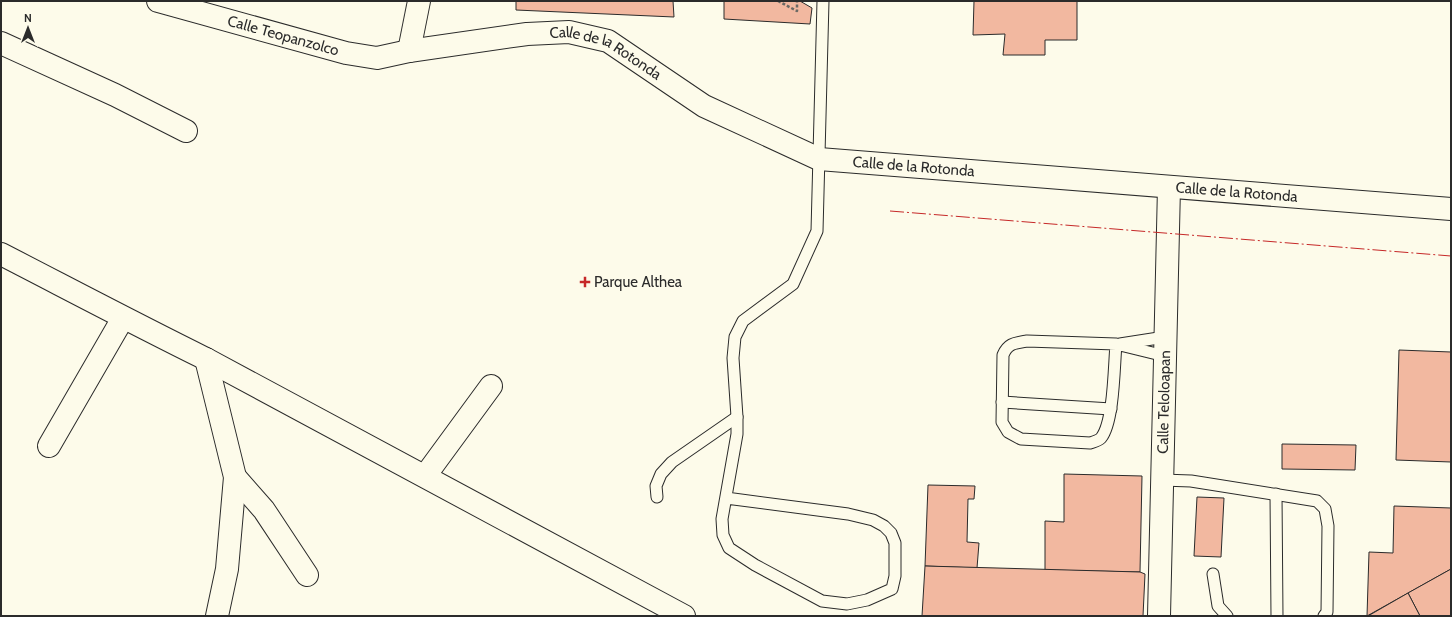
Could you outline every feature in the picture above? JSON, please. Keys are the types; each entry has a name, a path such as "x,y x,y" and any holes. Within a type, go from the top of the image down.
{"street":[{"name":"Calle Teopanzolco","path":"158,1 346,53 377,58 409,51"},
{"path":"409,51 419,1"},
{"name":"Calle de la Rotonda","path":"409,51 534,34 569,32 608,41 704,106 819,159 1451,209"},
{"path":"1,43 115,95 186,130"},
{"name":"Calle Teloloapan","path":"1159,616 1169,187"},
{"path":"1,254 80,294 123,318 206,359 684,616"},
{"path":"49,446 123,318"},
{"path":"206,359 236,477 227,569 217,616"},
{"path":"425,476 491,386"},
{"path":"236,477 264,510 307,575"}],"lane":[{"path":"726,498 848,514 873,520 884,526 891,533 895,543 895,576 892,589 867,600 847,604 822,601 755,565 729,548 723,535 722,519 737,434 733,358 735,337 743,321 793,284 817,231 823,1"},
{"path":"1116,344 1111,409 1107,426 1100,439 1090,443 1022,439 1008,432 1002,422 1003,355 1006,348 1015,343 1026,341 1116,344 1165,347"},
{"path":"1116,344 1165,347"},
{"path":"1002,402 1111,409"},
{"path":"657,497 656,486 661,474 672,462 737,417"},
{"path":"1162,480 1191,481 1317,501 1325,509 1328,534 1327,612 1324,616"},
{"path":"1276,494 1277,616"},
{"path":"1213,574 1218,606 1227,616"}],"path":[{"path":"778,1 797,11 797,1"}],"building":[{"path":"516,1 673,1 674,17 516,10"},
{"path":"724,1 800,1 812,8 810,24 724,19"},
{"path":"974,1 1077,1 1077,40 1045,40 1045,55 1003,55 1005,34 973,35"},
{"path":"1399,350 1451,352 1451,462 1396,460"},
{"path":"1282,444 1356,445 1355,470 1282,469"},
{"path":"1064,474 1142,476 1140,572 1045,570 1045,521 1064,522"},
{"path":"928,485 975,486 974,499 968,499 967,542 979,543 977,568 925,566"},
{"path":"1197,497 1224,498 1221,557 1194,556"},
{"path":"1394,506 1451,508 1451,569 1367,616 1369,552 1393,553"},
{"path":"925,566 1140,572 1145,574 1143,616 922,616"},
{"path":"1451,569 1451,615 1420,616 1408,593"},
{"path":"1408,593 1420,616 1368,616"}],"power":[{"path":"890,211 1451,256"}],"place":[{"name":"Parque Althea","path":"585,282"}]}
